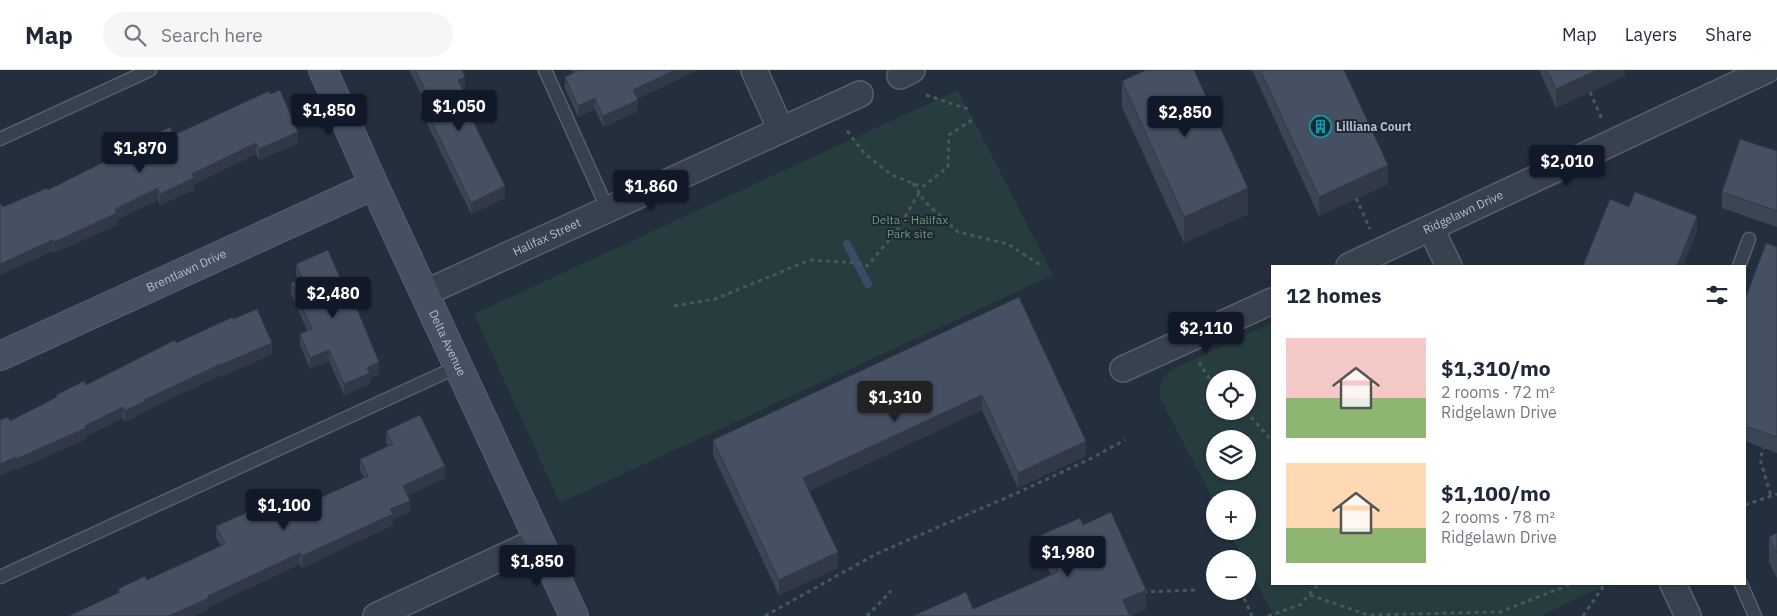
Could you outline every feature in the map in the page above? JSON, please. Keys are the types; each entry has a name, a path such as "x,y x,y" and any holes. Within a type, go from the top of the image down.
{"street":[{"name":"Delta Avenue","path":"323,70 374,186 574,616"},
{"path":"754,70 781,130"},
{"name":"Ridgelawn Drive","path":"1351,265 1767,70"},
{"name":"Halifax Street","path":"425,293 860,94"},
{"name":"Brentlawn Drive","path":"0,356 374,186"},
{"path":"1431,229 1449,265"},
{"path":"1123,370 1271,301"},
{"path":"376,616 539,540"},
{"path":"1673,585 1688,616"}],"lane":[{"path":"0,139 150,70"},
{"path":"545,70 608,210"},
{"path":"1739,265 1749,239"},
{"path":"0,576 459,366"},
{"path":"1741,585 1755,616"}],"path":[{"path":"1590,92 1603,121"},
{"path":"926,95 971,110"},
{"path":"847,131 864,154 892,175 922,187 948,167 949,135 975,118"},
{"path":"913,183 924,201 958,232 1008,244 1040,265"},
{"path":"674,306 715,299 810,260 856,263 867,266 896,232 919,193"},
{"path":"1356,198 1371,229"},
{"path":"1198,361 1206,374"},
{"path":"1254,420 1271,440"},
{"path":"765,616 876,554 1017,493 1090,459 1125,440"},
{"path":"1765,443 1760,458 1771,496"},
{"path":"1746,505 1777,494"},
{"path":"1268,616 1300,605 1317,585"},
{"path":"1310,595 1368,616 1500,612 1568,585"},
{"path":"1583,616 1604,585"},
{"path":"1138,592 1195,590"},
{"path":"867,616 891,591"},
{"path":"1244,600 1252,616"}],"green space":[{"name":"Delta - Halifax Park site","path":"958,90 1053,275 560,503 474,314"},
{"path":"1271,323 1271,585 1606,585 1540,616 1274,616 1256,581 1256,550 1239,550 1234,540 1256,540 1256,490 1208,490 1161,400 1159,391 1161,384 1171,370"}],"building":[{"path":"415,70 462,70 465,77 458,80 475,115 471,117 505,186 471,203 420,97 427,94"},
{"path":"577,70 675,70 633,90 638,100 603,116 595,98 578,106 565,77"},
{"path":"1146,70 1194,70 1248,188 1184,217 1122,81"},
{"name":"Lilliana Court","path":"1260,70 1344,70 1388,165 1319,197"},
{"path":"1547,70 1597,70 1556,89"},
{"path":"280,90 298,132 259,149 256,143 192,174 194,178 160,194 158,188 115,209 117,213 0,264 0,202 3,207 47,188 48,190 126,151 125,148 170,127 174,135 269,91 270,94"},
{"path":"1740,139 1777,151 1777,211 1722,192"},
{"path":"1635,192 1697,216 1677,265 1583,265 1610,199 1629,207"},
{"path":"1766,243 1777,247 1777,437 1746,426 1746,297"},
{"path":"328,250 354,310 357,309 379,362 367,368 370,373 344,384 329,350 310,358 300,334 312,329 291,283 302,278 296,264"},
{"path":"1019,297 1086,441 1018,473 982,395 803,478 838,552 779,580 713,440"},
{"path":"257,309 272,343 221,364 144,400 125,411 123,407 85,426 86,428 16,459 16,457 0,464 0,420 8,417 10,421 84,381 86,385 175,340 176,343 233,317 233,319"},
{"path":"420,415 445,466 403,486 410,501 390,509 393,514 302,556 300,553 169,616 69,616 120,592 118,589 145,576 147,580 225,544 216,526 267,504 272,515 309,497 311,502 368,476 360,459 393,444 386,431"},
{"path":"1111,512 1146,590 1123,600 1130,616 913,616 966,592 973,609 1058,572 1041,535 1080,518 1083,525"},
{"path":"1777,533 1777,553 1769,537"}],"waterway":[{"path":"847,244 868,284"}],"place":[{"name":"Lilliana Court","path":"1320,127"}]}
